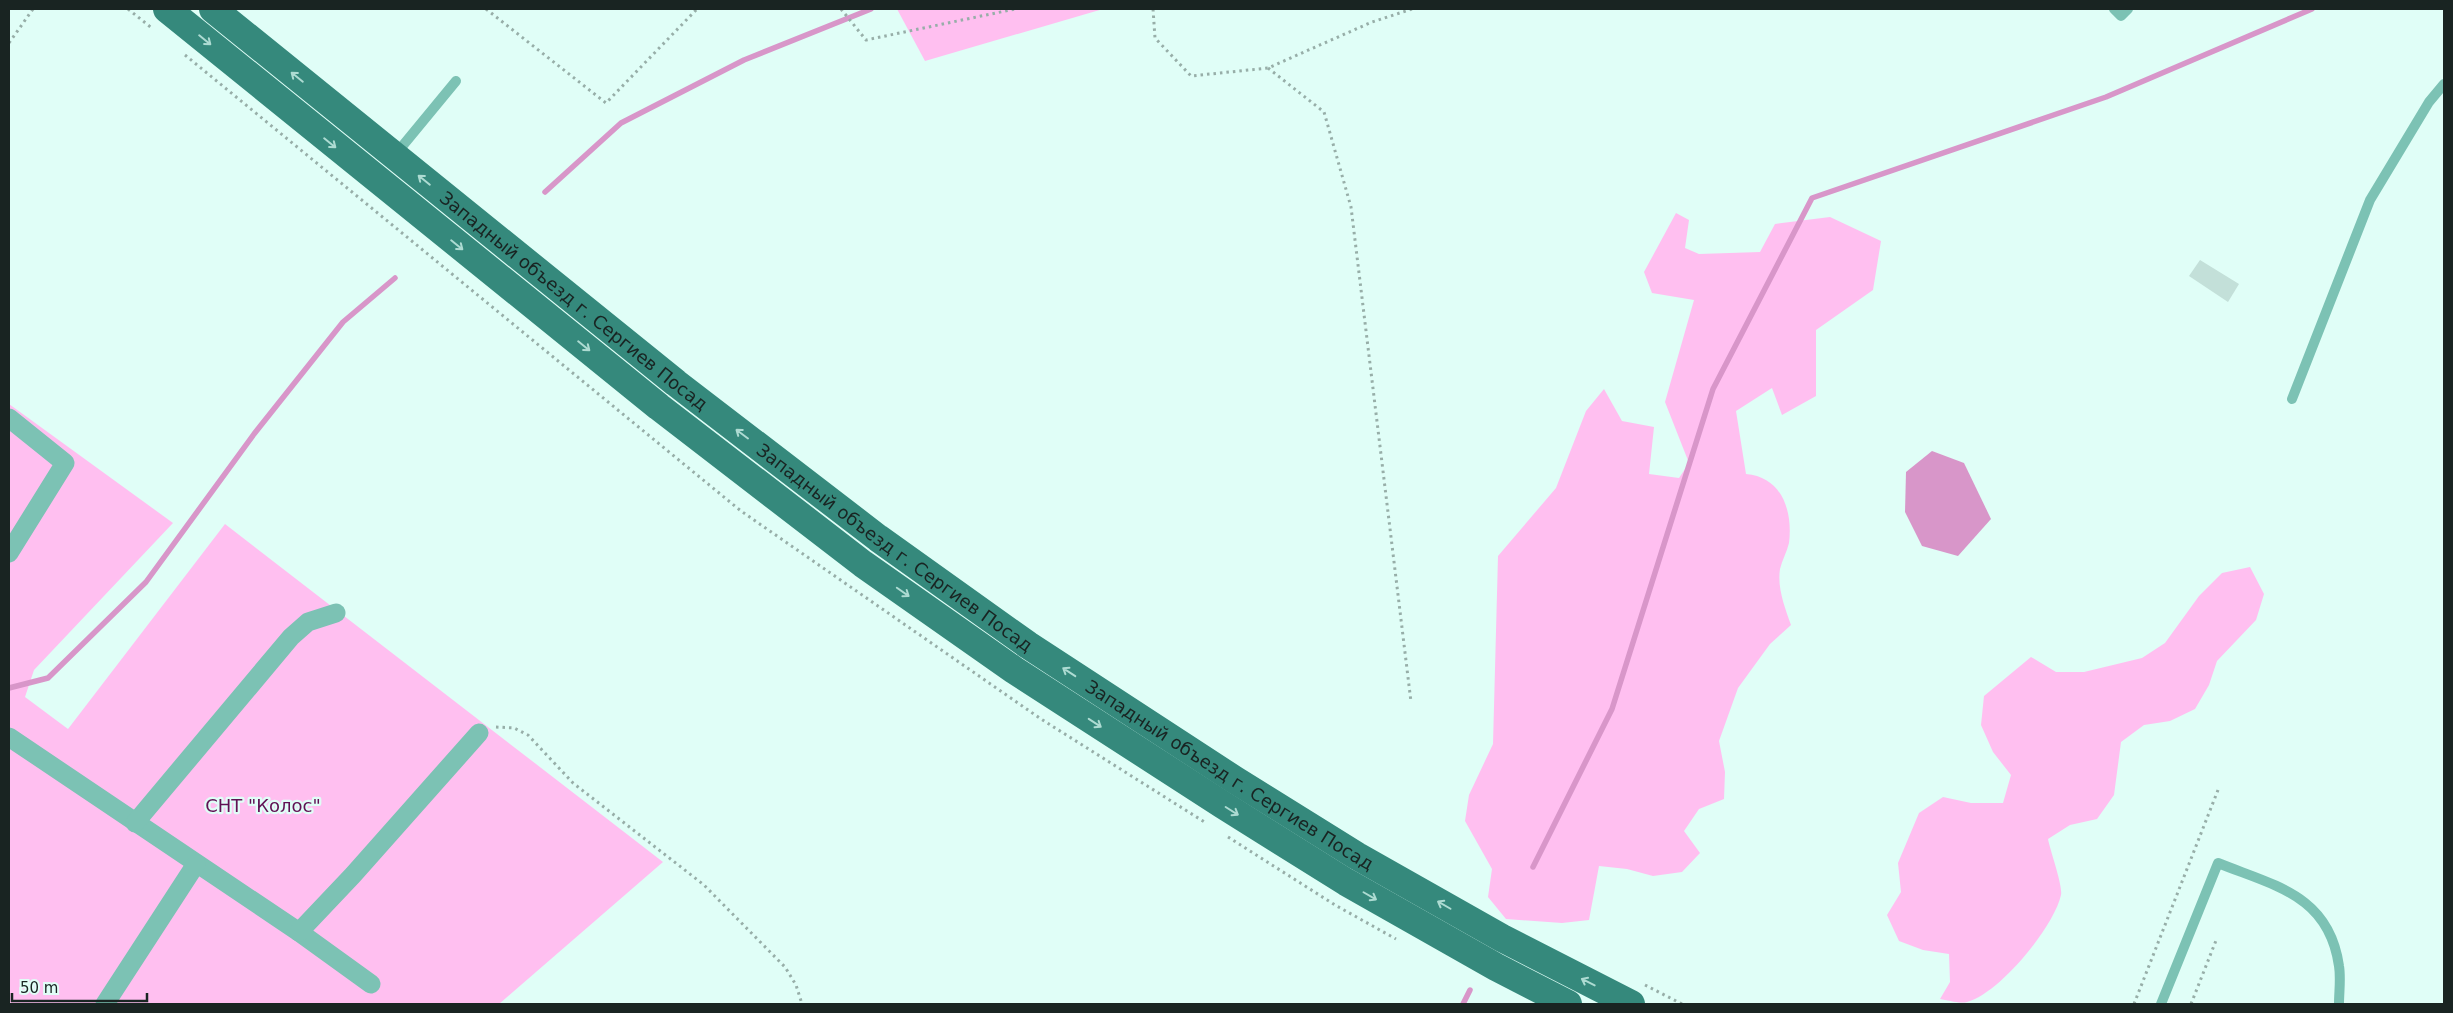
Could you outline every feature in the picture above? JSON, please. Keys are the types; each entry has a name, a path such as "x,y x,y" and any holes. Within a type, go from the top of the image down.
{"main road":[{"name":"Западный объезд г. Сергиев Посад","path":"167,9 659,407 863,564 1014,670 1239,816 1346,882 1496,967 1568,1004"},
{"name":"Западный объезд г. Сергиев Посад","path":"213,9 676,383 878,538 1028,645 1235,780 1357,856 1502,938 1634,993"}],"street":[{"path":"9,418 65,463 9,553"},
{"path":"135,823 291,637 308,622 336,613"},
{"path":"299,932 353,875 479,733"},
{"path":"10,740 299,932 371,984"},
{"path":"105,1004 196,864"}],"lane":[{"path":"2114,9 2121,16 2128,9"},
{"path":"395,156 456,81"},
{"path":"2292,399 2370,200 2428,102 2444,84"},
{"path":"2161,1004 2218,863 2290,892 2309,903 2333,939 2340,966 2338,1004"}],"path":[{"path":"9,43 34,9"},
{"path":"486,9 606,103 696,9"},
{"path":"841,9 866,40 1015,9"},
{"path":"1153,9 1155,38 1191,76 1268,68 1372,22 1412,9"},
{"path":"1268,68 1324,112 1351,207 1411,702"},
{"path":"479,733 494,727 514,728 528,735 573,783 711,891 785,967 796,985 802,1004"},
{"path":"2134,1004 2218,790"},
{"path":"2191,1004 2217,938"},
{"path":"1634,993 1682,1004"}],"green space":[{"path":"897,9 1103,9 925,61"},
{"path":"1676,213 1689,220 1685,248 1699,254 1760,252 1775,224 1830,217 1881,241 1873,290 1816,330 1816,396 1782,415 1772,388 1736,411 1746,474 1768,482 1776,489 1787,508 1790,531 1789,543 1779,576 1782,598 1791,625 1770,644 1738,688 1719,741 1725,772 1724,799 1699,809 1684,831 1700,853 1682,872 1653,876 1627,869 1599,866 1589,920 1562,923 1506,919 1488,897 1492,869 1465,821 1469,795 1493,744 1498,556 1556,488 1586,411 1604,389 1622,421 1654,427 1649,474 1679,478 1689,463 1665,402 1694,300 1652,293 1644,272"},
{"name":"СНТ \"Колос\"","path":"9,404 173,523 34,670 25,697 68,729 225,524 663,862 499,1004 9,1004"},
{"path":"2250,567 2264,594 2256,620 2217,661 2209,685 2195,709 2170,721 2144,725 2121,742 2114,795 2097,819 2070,825 2048,839 2061,895 2048,924 2037,941 2009,973 1980,996 1967,1002 1940,999 1950,982 1949,954 1923,950 1899,941 1887,915 1901,892 1898,863 1919,813 1943,797 1971,803 2003,803 2011,775 1993,752 1981,725 1984,696 2031,657 2056,672 2084,672 2142,658 2165,643 2199,596 2222,573"}],"shaded area":[{"path":"1932,451 1964,463 1991,519 1958,556 1922,546 1905,512 1906,472"}],"building":[{"path":"2200,260 2239,284 2228,302 2189,276"}],"waterway":[{"path":"545,192 621,123 744,60 871,9"},
{"path":"1533,867 1612,709 1713,389 1812,198 2106,97 2312,9"},
{"path":"9,688 48,678 146,582 254,434 343,322 395,278"},
{"path":"1463,1004 1470,990"}]}
